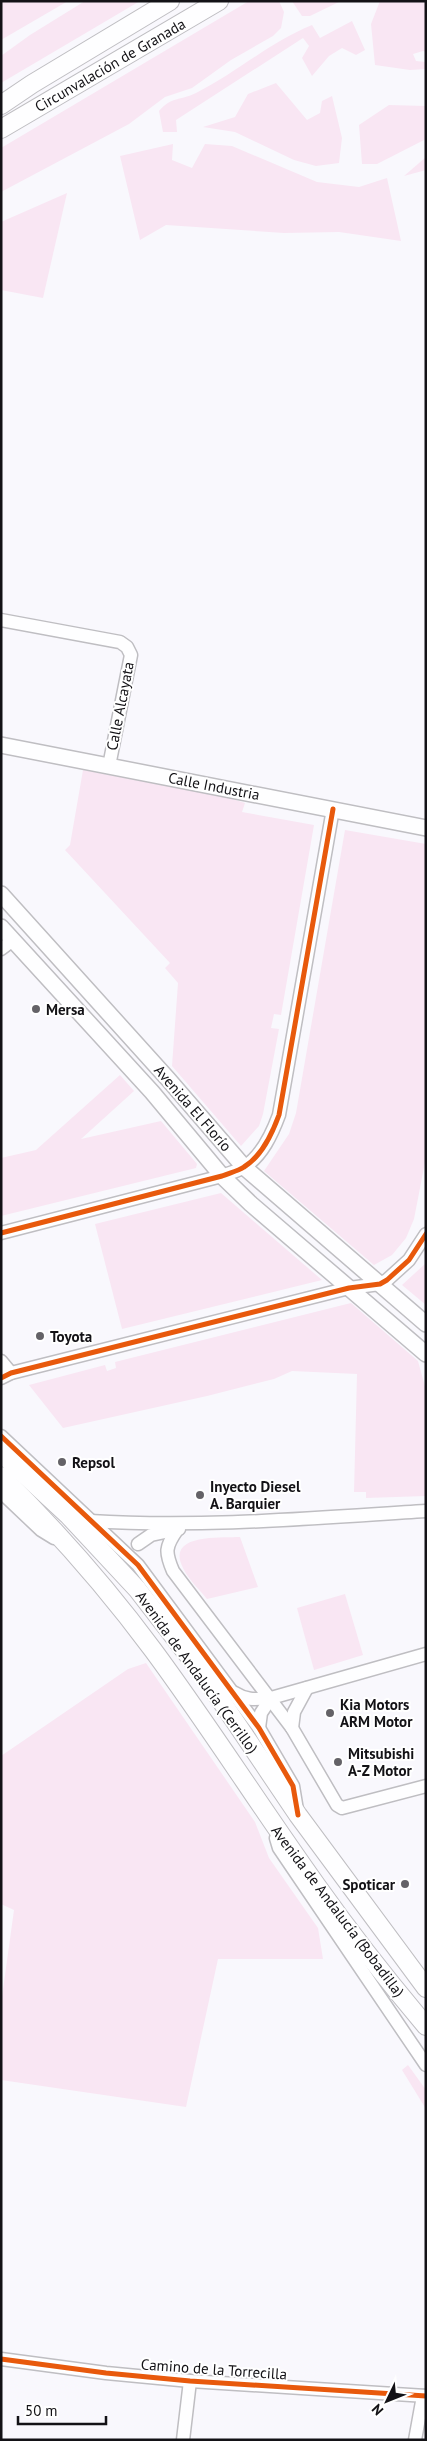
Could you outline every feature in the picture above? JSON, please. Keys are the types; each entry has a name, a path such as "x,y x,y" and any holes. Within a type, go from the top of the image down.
{"highway":[{"name":"Circunvalación de Granada","path":"1,105 32,84 170,1"},
{"name":"Circunvalación de Granada","path":"1,129 219,1"},
{"path":"1,95 32,84"},
{"name":"Avenida de Andalucía (Cerrillo)","path":"1,1452 69,1516 137,1589 204,1677 298,1815"},
{"name":"Avenida de Andalucía (Cerrillo)","path":"1,1476 69,1547 153,1650 270,1819"},
{"name":"Avenida de Andalucía (Bobadilla)","path":"298,1815 426,1988"},
{"name":"Avenida de Andalucía (Bobadilla)","path":"270,1819 367,1954 426,2026"}],"main road":[{"name":"Calle Industria","path":"1,745 426,828"},
{"name":"Avenida El Florío","path":"1,894 244,1167 426,1324"},
{"path":"7,945 30,926"},
{"name":"Avenida El Florío","path":"1,927 7,945 152,1092 222,1176 251,1204 426,1354"}],"street":[{"name":"Calle Alcayata","path":"1,620 120,642 127,647 131,655 109,766"},
{"path":"1,1233 222,1176 244,1167 267,1142 279,1115 333,809"},
{"path":"1,1361 6,1375 349,1288 380,1284 409,1260 426,1234"},
{"name":"Avenida de Andalucía (Cerrillo)","path":"1,1436 138,1565 197,1641 259,1728 293,1786 298,1815"},
{"path":"1,1492 41,1530 69,1547"},
{"path":"90,1521 123,1524 196,1524 426,1511"},
{"path":"123,1524 134,1533 138,1544 138,1565"},
{"path":"138,1544 151,1535 196,1524"},
{"path":"177,1530 167,1543 167,1557 173,1571 271,1698 292,1728 337,1805 342,1808 426,1786"},
{"path":"197,1641 204,1677"},
{"path":"233,1692 242,1698 254,1700 271,1698 426,1654"},
{"path":"292,1728 294,1712 307,1688"},
{"path":"259,1728 261,1713 271,1698"},
{"path":"270,1819 280,1848 426,2065"},
{"name":"Camino de la Torrecilla","path":"1,2359 106,2373 190,2381 424,2396"},
{"path":"183,2440 190,2381"},
{"path":"415,2440 424,2396"}],"shaded area":[{"path":"1,1 68,1 1,40"},
{"path":"85,1 140,1 1,83 1,56 30,35"},
{"path":"249,1 279,1 284,12 281,28 273,36 231,60 192,88 165,97 129,124 1,192 1,148"},
{"path":"292,1 341,1 310,16 302,16"},
{"path":"380,1 426,1 426,52 413,54 416,61 426,62 426,69 410,70 375,65 371,24"},
{"path":"352,21 365,50 356,55 342,48 329,56 312,76 302,58 309,46 303,38 176,120 177,132 163,132 159,111 168,103 196,93 211,85 282,40 312,25 320,38"},
{"path":"276,83 307,120 320,113 322,101 332,96 342,138 339,163 316,166 294,160 235,132 203,127 235,117 248,94"},
{"path":"389,105 426,106 426,139 377,164 362,164 359,125"},
{"path":"173,144 172,160 192,168 205,144 232,146 317,182 359,187 387,178 401,241 339,232 284,233 166,225 140,240 120,156"},
{"path":"426,157 426,170 404,176"},
{"path":"67,193 43,298 1,290 1,222"},
{"path":"83,770 229,798 245,803 242,812 314,825 281,1015 274,1014 271,1028 279,1029 263,1114 259,1126 241,1146 172,1066 178,983 165,968 170,963 65,850 70,845"},
{"path":"345,830 426,844 426,1157 414,1219 406,1238 392,1255 374,1265 264,1171 289,1134 296,1113"},
{"path":"120,1075 134,1091 81,1139 161,1121 197,1164 196,1168 1,1216 1,1158 36,1150"},
{"path":"221,1193 322,1280 122,1329 95,1224"},
{"path":"426,1263 426,1305 402,1285"},
{"path":"351,1303 418,1361 426,1390 426,1496 366,1498 366,1492 354,1492 357,1374 292,1371 274,1379 207,1396 63,1428 29,1385 105,1365 107,1371 116,1368 115,1362"},
{"path":"240,1537 258,1587 207,1599 183,1568 180,1557 182,1549 188,1543 198,1540"},
{"path":"345,1594 363,1655 314,1670 297,1608"},
{"path":"146,1663 255,1822 269,1858 318,1928 323,1959 218,1959 186,2107 1,2080 1,2004 14,1910 1,1904 1,1756 128,1669"},
{"path":"408,2065 426,2090 426,2109 402,2070"}],"cycle path":[{"path":"1,1233 222,1176 244,1167 261,1151 270,1137 279,1115 333,809"},
{"path":"1,1378 11,1373 349,1288 380,1284 409,1260 426,1234"},
{"path":"1,1436 138,1565 259,1728 293,1786 298,1815"},
{"path":"1,2359 106,2373 190,2381 426,2396"}],"place":[{"name":"Mersa","path":"36,1009"},
{"name":"Toyota","path":"40,1336"},
{"name":"Repsol","path":"62,1462"},
{"name":"Inyecto Diesel A. Barquier","path":"200,1495"},
{"name":"Kia Motors ARM Motor","path":"330,1713"},
{"name":"Mitsubishi A-Z Motor","path":"338,1762"},
{"name":"Spoticar","path":"405,1884"}]}
